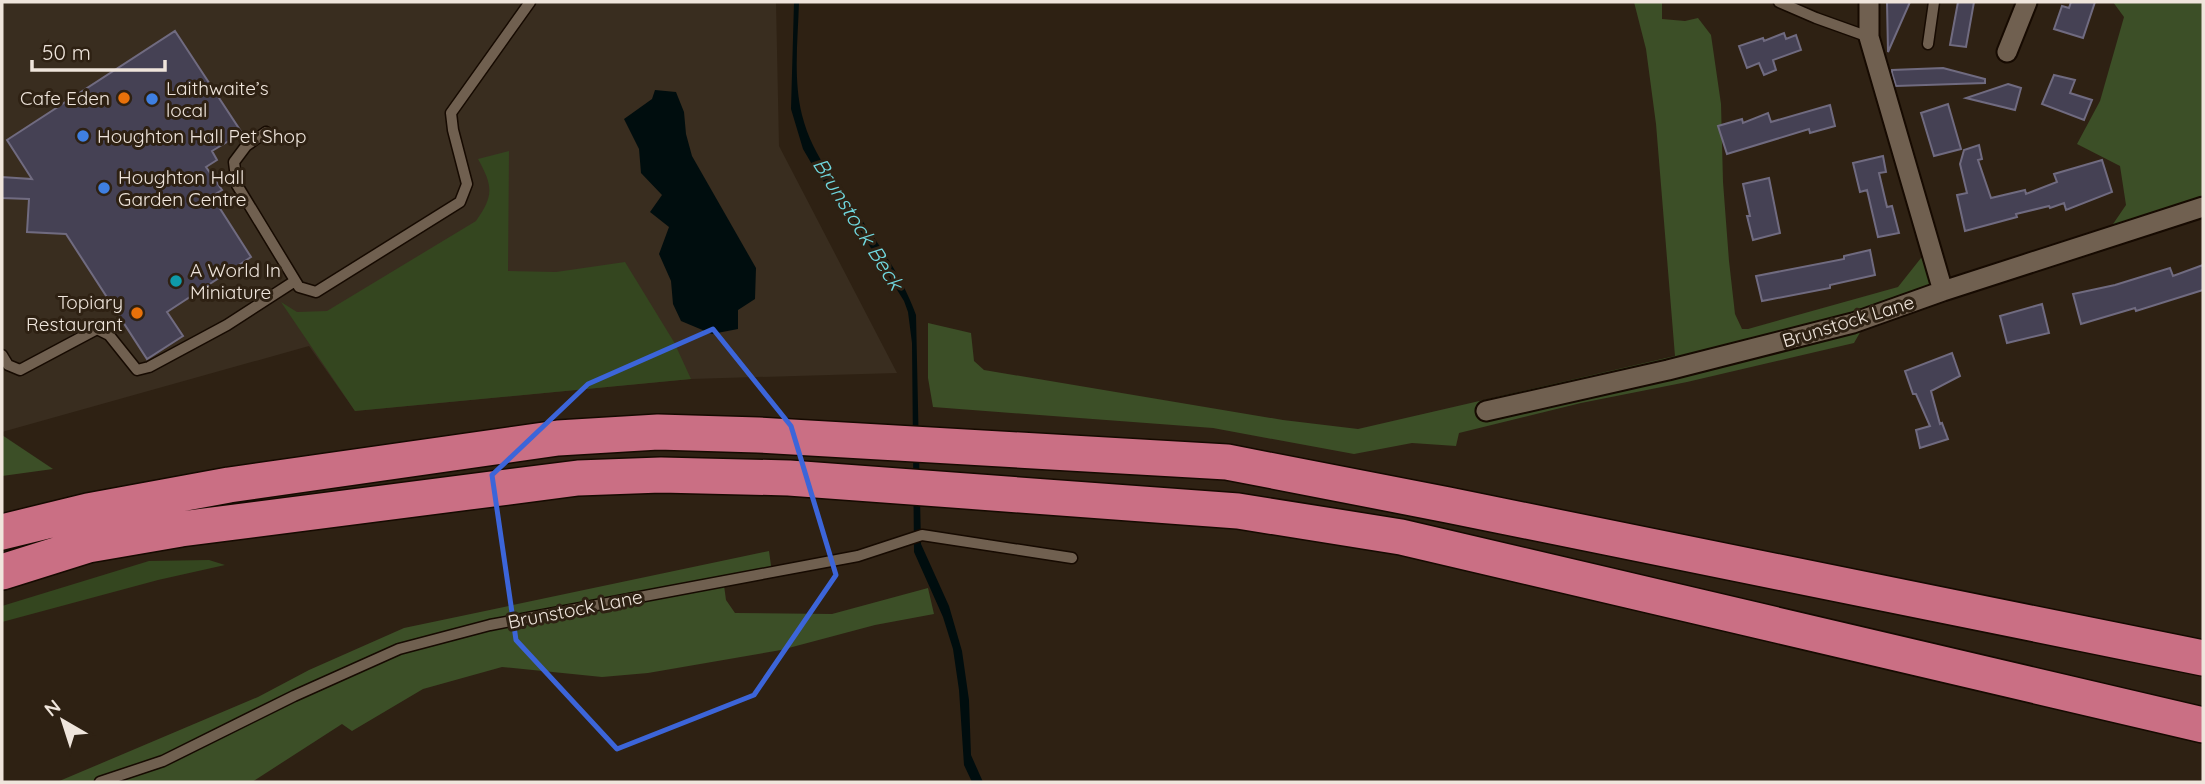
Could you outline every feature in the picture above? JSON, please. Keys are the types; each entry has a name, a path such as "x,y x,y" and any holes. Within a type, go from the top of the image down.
{"highway":[{"path":"2,532 88,511 229,485 558,438 658,432 785,436 1227,462 2203,658"},
{"path":"2,572 88,545 181,529 578,478 661,475 789,478 1238,511 1401,537 2203,725"}],"street":[{"path":"1869,2 1868,37 1943,290"},
{"path":"2007,52 2027,2"},
{"name":"Brunstock Lane","path":"1486,411 1668,370 1853,323 1943,290 2203,207"}],"lane":[{"path":"267,132 246,146 234,162 237,186 299,287 316,292 460,202 467,184 451,113 530,2"},
{"path":"1779,2 1868,37"},
{"path":"1928,44 1934,2"},
{"path":"2,355 8,365 20,370 97,329 109,335 137,370 149,367 227,325 296,281"},
{"name":"Brunstock Lane","path":"100,782 163,761 293,696 399,649 490,625 858,556 922,535 1072,558"}],"highlighted area":[{"path":"713,329 791,426 836,575 754,695 617,749 516,640 492,475 588,384"}],"shaded area":[{"path":"2,2 776,2 779,146 897,373 691,379 355,411 309,346 2,432"}],"green space":[{"path":"1634,2 1662,2 1662,19 1685,21 1698,18 1711,35 1721,104 1729,261 1735,314 1742,329 1898,287 1921,258 1924,259 1933,281 1922,303 1862,329 1854,343 1687,382 1581,403 1459,433 1456,446 1412,443 1354,454 1213,428 933,407 928,378 928,323 971,333 974,361 984,370 1283,420 1358,429 1675,356 1656,124 1646,49"},
{"path":"2113,2 2203,2 2203,213 2111,227 2126,205 2120,166 2077,144 2100,101 2124,17"},
{"path":"509,151 508,271 556,272 625,262 674,342 691,379 355,411 281,302 297,312 327,311 476,221 486,205 489,191 487,177 478,159"},
{"path":"2,435 53,469 2,476"},
{"path":"769,551 772,573 723,578 726,600 735,613 832,614 928,588 934,614 875,625 781,650 648,673 602,677 502,667 423,689 352,731 342,724 252,782 57,782 258,697 309,670 404,628"},
{"path":"209,560 225,565 2,622 2,606 149,561"}],"water":[{"name":"Brunstock Beck","path":"794,2 799,2 798,87 807,131 829,173 894,269 916,315 921,544 949,606 962,651 969,700 971,755 983,782 972,782 964,765 959,690 953,649 943,617 914,552 912,343 908,312 904,301 849,213 817,173 803,149 791,109"},
{"path":"655,90 676,92 684,112 692,156 756,268 755,299 738,310 738,329 712,334 681,321 673,304 671,281 659,254 669,227 650,212 662,195 641,173 639,149 624,119 652,99"}],"building":[{"path":"1887,2 1910,2 1888,52"},
{"path":"1958,2 1974,2 1966,47 1950,45"},
{"path":"2071,2 2095,2 2083,38 2054,29 2062,6 2069,8"},
{"name":"Houghton Hall Garden Centre","path":"175,31 242,133 212,151 217,160 206,167 222,190 212,196 251,257 167,312 183,336 147,359 66,234 27,232 29,199 2,198 2,177 32,179 7,140"},
{"path":"1784,33 1786,39 1796,35 1801,50 1773,60 1776,70 1764,75 1759,63 1747,68 1739,46 1763,38 1764,41"},
{"path":"1943,68 1985,79 1985,83 1896,86 1892,73 1892,70"},
{"path":"2054,75 2075,80 2070,93 2092,100 2084,120 2042,104"},
{"path":"2008,84 2021,88 2015,110 1966,98"},
{"path":"1948,104 1961,149 1934,156 1921,113"},
{"path":"1830,105 1835,126 1810,133 1809,129 1727,154 1718,126 1742,119 1743,123 1768,113 1771,122"},
{"path":"1979,145 1982,159 1978,160 1991,198 2025,190 2026,194 2057,182 2054,174 2102,160 2112,192 2066,210 2064,203 2050,208 2049,206 1965,231 1957,195 1967,193 1960,164 1964,150"},
{"path":"1883,156 1886,172 1879,173 1887,207 1892,206 1899,233 1878,237 1867,190 1860,192 1853,163"},
{"path":"1769,178 1780,233 1753,240 1743,184"},
{"path":"1870,250 1875,275 1830,285 1830,288 1762,301 1756,276 1844,259 1844,256"},
{"path":"2203,265 2203,290 2136,311 2135,308 2081,324 2073,294 2115,285 2170,268 2173,276"},
{"path":"2042,304 2049,333 2007,343 2000,316"},
{"path":"1952,353 1960,376 1931,391 1940,424 1942,423 1948,439 1920,448 1916,430 1930,426 1916,394 1913,394 1905,371"}],"place":[{"name":"Cafe Eden","path":"124,98"},
{"name":"Laithwaite’s local","path":"152,99"},
{"name":"Houghton Hall Pet Shop","path":"83,136"},
{"name":"Houghton Hall Garden Centre","path":"104,188"},
{"name":"A World In Miniature","path":"176,281"},
{"name":"Topiary Restaurant","path":"137,313"}]}
